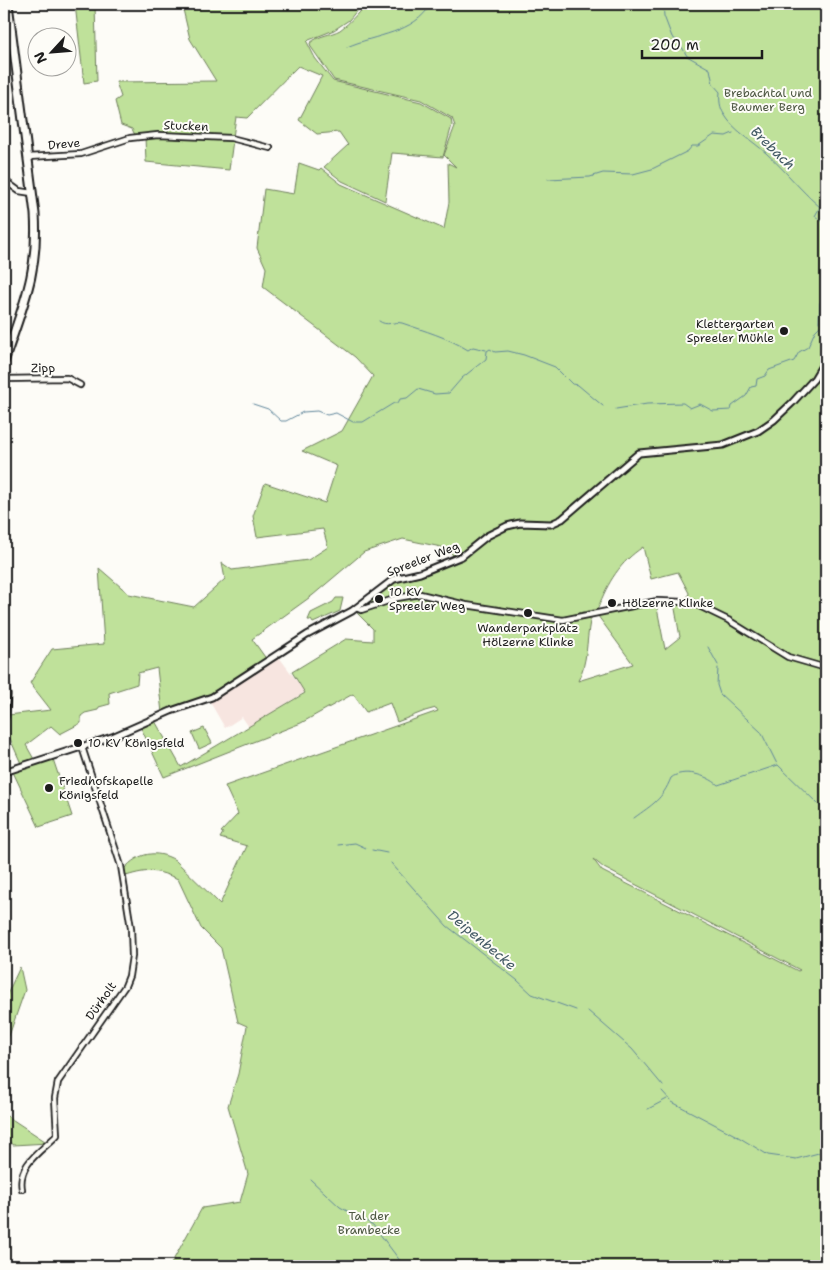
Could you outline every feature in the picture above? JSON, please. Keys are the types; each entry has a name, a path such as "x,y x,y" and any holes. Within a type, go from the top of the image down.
{"main road":[{"path":"4,362 27,297 33,270 36,233 8,4"},
{"path":"4,680 6,695 4,717"}],"street":[{"name":"Stucken","path":"102,147 130,138 158,135 231,138 270,148"},
{"name":"Dreve","path":"28,157 81,154 102,147"},
{"path":"4,180 18,191 32,193"},
{"name":"Spreeler Weg","path":"4,772 112,737 172,711 212,697 313,631 356,608 394,579 420,573 457,558 504,528 515,524 548,524 559,520 642,451 723,445 749,436 779,415 814,379 826,359"},
{"name":"Zipp","path":"4,378 67,378 80,385"},
{"path":"356,608 361,610 397,598 420,594 452,603 559,620 614,612 658,602 685,602 694,604 728,620 788,657 826,668"},
{"name":"Dürholt","path":"22,1188 21,1179 27,1163 57,1135 55,1098 58,1082 120,994 132,966 131,928 121,866 82,747"}],"shaded area":[{"path":"279,657 305,692 249,727 242,717 225,728 210,702"}],"green space":[{"path":"75,4 95,4 97,81 84,83"},
{"path":"157,4 362,4 349,20 334,30 307,42 315,58 333,81 421,102 451,119 452,125 443,157 392,153 385,201 342,181 324,167 348,145 339,132 317,134 299,120 322,76 298,66 247,118 236,117 233,137 135,135 132,129 121,125 115,101 121,97 116,82 216,81 190,39 182,5"},
{"path":"366,4 826,4 826,356 813,378 768,424 814,379 826,359 826,667 790,656 745,627 695,602 687,601 689,593 678,572 651,579 643,547 621,566 591,619 585,659 578,681 633,664 598,616 656,603 665,649 680,637 674,603 691,606 721,619 792,660 826,669 826,1266 170,1266 202,1208 240,1202 248,1174 228,1106 238,1074 247,1026 238,1022 221,948 201,928 178,879 153,872 141,872 126,876 124,869 135,859 148,854 168,857 175,860 220,904 247,846 220,838 223,833 221,832 238,814 225,786 438,711 436,708 397,722 390,703 366,712 353,694 301,723 164,777 141,728 155,721 181,767 305,693 292,672 346,639 373,641 373,629 356,612 395,581 463,557 488,538 504,529 537,525 535,520 498,526 482,535 454,556 446,548 403,539 364,552 313,595 252,639 267,660 208,696 162,713 157,668 138,673 137,684 109,693 110,704 99,707 98,710 85,713 81,716 81,723 60,734 51,726 26,745 35,761 26,767 53,759 72,816 39,827 13,772 23,768 4,725 8,715 51,710 30,683 52,649 104,644 99,568 129,594 194,607 225,579 222,563 232,570 308,560 328,547 323,529 257,537 253,516 265,483 325,503 337,466 302,451 342,431 373,376 355,357 263,287 266,268 257,248 264,189 294,194 299,163 319,170 321,168 341,184 444,229 449,202 448,163 456,167 444,155 455,126 452,118 421,100 334,80 311,47 310,43 314,40 344,27","holes":["593,859 604,868 800,970 798,971 602,871"]},
{"path":"145,137 233,140 229,170 146,162"},
{"path":"336,598 343,598 340,611 313,623 311,620 308,620 311,613 333,602"},
{"path":"204,728 212,743 199,749 192,733"},
{"path":"20,967 25,990 4,1050 4,1001"},
{"path":"4,1114 48,1143 13,1145 4,1138"}],"waterway":[{"path":"347,47 394,32 415,22 431,4"},
{"name":"Brebach","path":"663,4 664,16 672,37 679,42 687,56 710,69 713,84 720,92 722,109 728,120 761,148 820,207"},
{"path":"548,179 590,177 603,173 633,174 652,169 688,151 692,146 698,146 714,135 726,136 733,133"},
{"path":"826,205 820,207 815,216 826,224"},
{"path":"819,322 820,303 826,290"},
{"path":"379,321 385,324 402,323 444,338 468,350 473,347 486,350"},
{"path":"616,409 647,404 683,403 690,408 700,404 713,411 731,410 732,406 746,396 751,387 756,386 757,379 765,376 769,370 794,361 799,352 808,347 815,331 820,326"},
{"path":"253,404 268,409 281,421 286,421 303,412 317,411 327,415 336,413 353,422 363,422 394,403 398,403 400,399 407,398 418,389 435,394 449,393 462,378 486,359 487,351 490,349 495,352 508,351 524,355 555,367 572,384 578,385 603,406"},
{"path":"708,647 718,665"},
{"path":"718,668 717,685 720,694 761,732 777,764"},
{"path":"634,818 656,801 664,792 671,778 676,775 682,773 695,774 708,778 718,785 778,765 819,805 826,808"},
{"path":"338,845 355,843 366,848"},
{"path":"372,850 387,853"},
{"name":"Deipenbecke","path":"391,863 447,926 517,980 532,994 576,1010"},
{"name":"Deipenbecke","path":"588,1011 632,1049 663,1086"},
{"name":"Deipenbecke","path":"662,1091 672,1102 735,1135 768,1155 796,1159 826,1151"},
{"path":"648,1109 667,1099"},
{"path":"311,1180 340,1207 373,1225 404,1266"}],"place":[{"name":"Klettergarten Spreeler Mühle","path":"784,331"},
{"name":"10 KV Spreeler Weg","path":"379,599"},
{"name":"Hölzerne Klinke","path":"612,603"},
{"name":"Wanderparkplatz Hölzerne Klinke","path":"528,613"},
{"name":"10 KV Königsfeld","path":"78,743"},
{"name":"Friedhofskapelle Königsfeld","path":"49,788"}],"park label":[{"name":"Brebachtal und Baumer Berg","path":"768,100"},
{"name":"Tal der Brambecke","path":"369,1223"}]}
